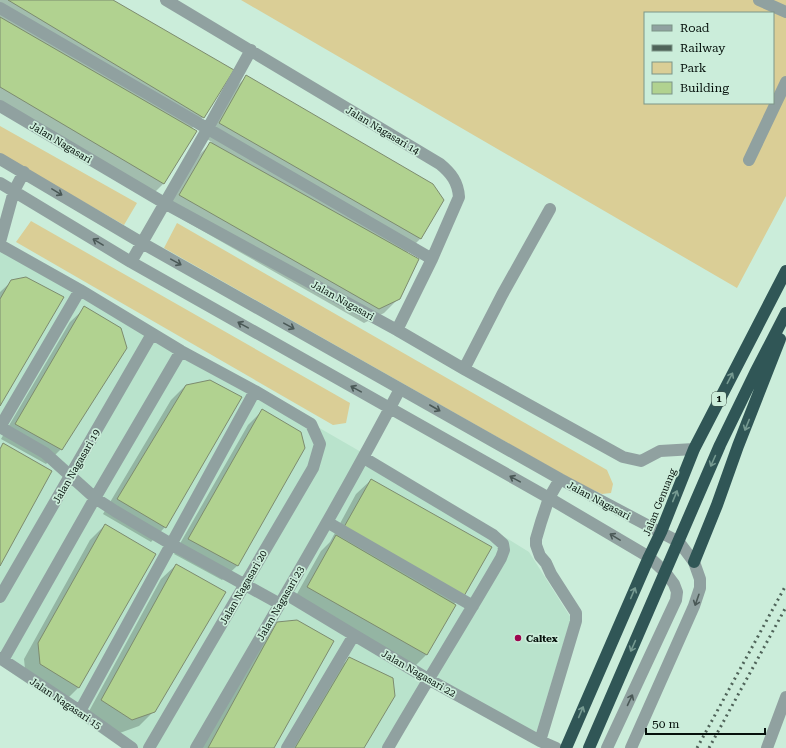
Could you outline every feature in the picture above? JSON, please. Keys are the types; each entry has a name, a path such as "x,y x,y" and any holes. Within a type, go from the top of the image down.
{"highway":[{"name":"Jalan Genuang","path":"566,748 661,532 694,449 786,271"},
{"name":"1","path":"589,748 720,445 751,380 786,313"},
{"path":"694,562 717,506 738,446 786,323"}],"street":[{"name":"Jalan Nagasari 14","path":"166,0 440,164 454,179 458,190 458,197 432,259 396,330"},
{"path":"759,0 786,12"},
{"path":"0,8 432,259"},
{"path":"131,262 166,204 251,50"},
{"path":"749,160 786,82"},
{"name":"Jalan Nagasari","path":"0,106 166,204 624,457 641,461 660,451 694,449"},
{"name":"Jalan Nagasari","path":"0,159 142,243 400,389 560,479 678,542"},
{"path":"24,172 14,191 0,244 181,351 255,391 80,711"},
{"path":"0,183 131,262 549,498 649,557 666,572 674,584 676,600 607,748"},
{"path":"0,207 14,191"},
{"path":"464,369 502,295 550,209"},
{"path":"0,427 80,290"},
{"name":"Jalan Nagasari 19","path":"0,597 152,334"},
{"path":"2,659 181,351"},
{"name":"Jalan Nagasari 23","path":"196,748 364,458 400,389"},
{"name":"Jalan Nagasari 20","path":"149,748 313,468 320,444 311,424 255,391"},
{"name":"Jalan Nagasari 22","path":"0,427 45,453 95,498 171,544 245,584 283,599 354,635 428,679 540,741 556,748"},
{"path":"364,458 493,535 503,544 504,550 501,558 473,606 388,748"},
{"path":"540,741 576,621 576,613 551,574 546,563 540,556 536,545 536,539 549,498 560,479"},
{"path":"327,522 473,606"},
{"path":"631,748 698,597 700,579 694,562 678,542"},
{"path":"287,748 354,635"},
{"name":"Jalan Nagasari 15","path":"2,659 132,748"},
{"path":"767,748 786,696"}],"shaded area":[{"path":"0,244 446,501 529,552 571,618 533,743 430,686 394,748 122,748 0,665"}],"green space":[{"path":"241,0 786,0 786,196 737,288"},
{"path":"0,126 137,203 124,225 0,154"},
{"path":"31,221 350,403 346,423 333,425 16,242"},
{"path":"177,223 607,470 613,484 611,493 602,494 580,484 164,248"}],"building":[{"path":"8,0 113,0 234,70 204,118"},
{"path":"0,17 197,131 164,184 0,87"},
{"path":"246,75 433,184 444,200 421,239 219,123"},
{"path":"210,142 419,259 400,299 379,309 179,195"},
{"path":"26,277 64,297 0,406 0,299 11,280"},
{"path":"84,306 121,328 127,348 62,450 15,424"},
{"path":"210,380 242,397 166,528 117,499 186,385"},
{"path":"262,409 301,432 305,448 238,566 188,539"},
{"path":"3,443 52,471 0,566 0,449"},
{"path":"371,479 492,547 464,596 344,527"},
{"path":"105,524 156,554 79,688 40,664 38,643"},
{"path":"336,535 456,605 427,655 307,587"},
{"path":"176,564 226,592 155,712 132,720 101,700"},
{"path":"297,620 334,641 274,748 208,748 277,622"},
{"path":"349,657 393,678 395,696 364,748 295,748"}],"railway":[{"path":"697,748 786,585"},
{"path":"709,748 786,607"}],"place":[{"name":"Caltex","path":"518,638"}]}
